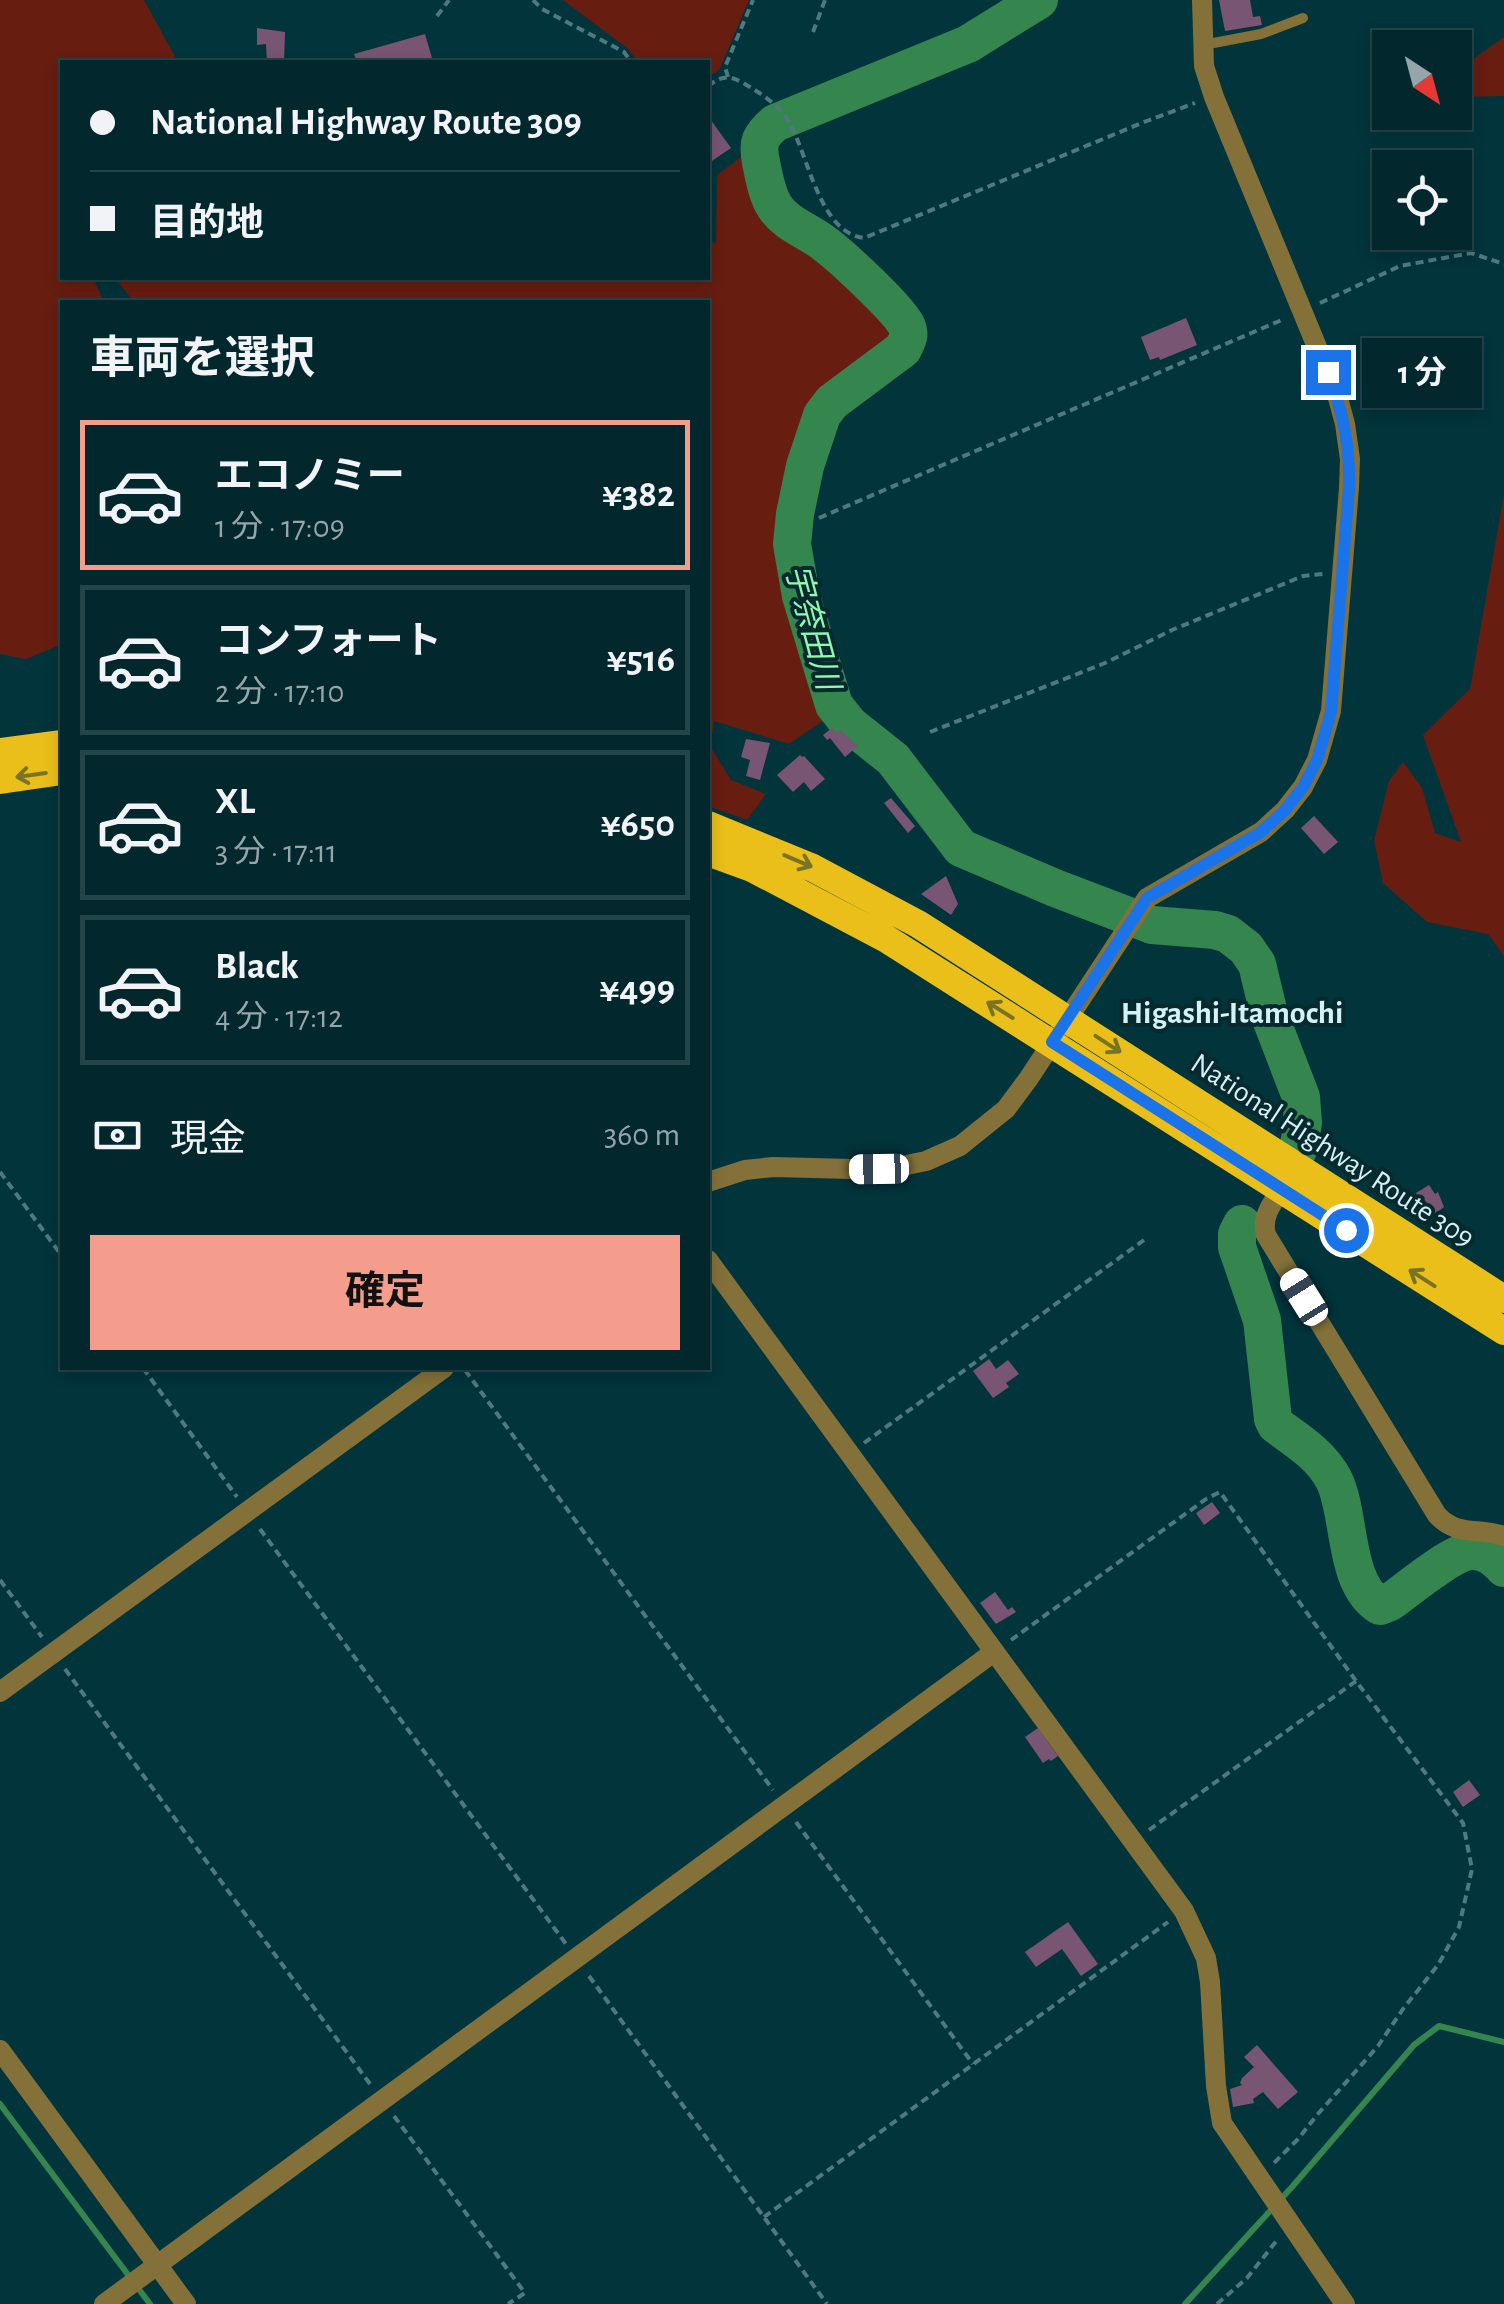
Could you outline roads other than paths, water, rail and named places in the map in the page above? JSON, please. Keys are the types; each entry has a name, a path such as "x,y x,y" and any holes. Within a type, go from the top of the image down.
{"highway":[{"path":"0,752 60,744"},
{"path":"0,780 60,771"},
{"name":"National Highway Route 309","path":"710,825 831,877 918,924 1068,1018 1504,1331"},
{"name":"National Highway Route 309","path":"710,853 752,868 886,938 1052,1042 1504,1299"}],"street":[{"path":"710,1181 745,1170 772,1167 879,1169 926,1161 977,1134 1006,1109 1147,898 1261,832 1303,787 1317,760 1331,712 1349,488 1346,424 1214,97 1204,66 1202,0"},
{"path":"1290,1178 1265,1218 1266,1235 1436,1515 1451,1528 1504,1536"},
{"path":"710,1263 1184,1910 1206,1958 1222,2123 1345,2304"},
{"path":"0,1692 441,1370"},
{"path":"104,2304 994,1652"},
{"path":"0,2050 186,2304"}],"lane":[{"path":"1203,45 1260,34 1303,18"}],"waterway":[{"name":"宇奈田川","path":"1039,0 968,44 775,123 761,140 763,174 775,207 856,271 894,309 908,333 903,349 832,402 822,415 795,514 792,544 801,596 834,705 849,724 893,759 961,848 1152,925 1215,930 1228,934 1246,948 1257,964 1269,1014 1301,1097 1303,1123 1298,1150"},
{"name":"宇奈田川","path":"1242,1224 1237,1247 1262,1320 1273,1419 1316,1456 1334,1480 1354,1565 1368,1595 1380,1606 1390,1602 1441,1565 1470,1551 1489,1555 1504,1568"},
{"path":"1185,2304 1414,2045 1439,2026 1504,2042"},
{"path":"0,2104 150,2304"}],"district":[{"name":"Higashi-Itamochi","path":"1232,1012"}]}
